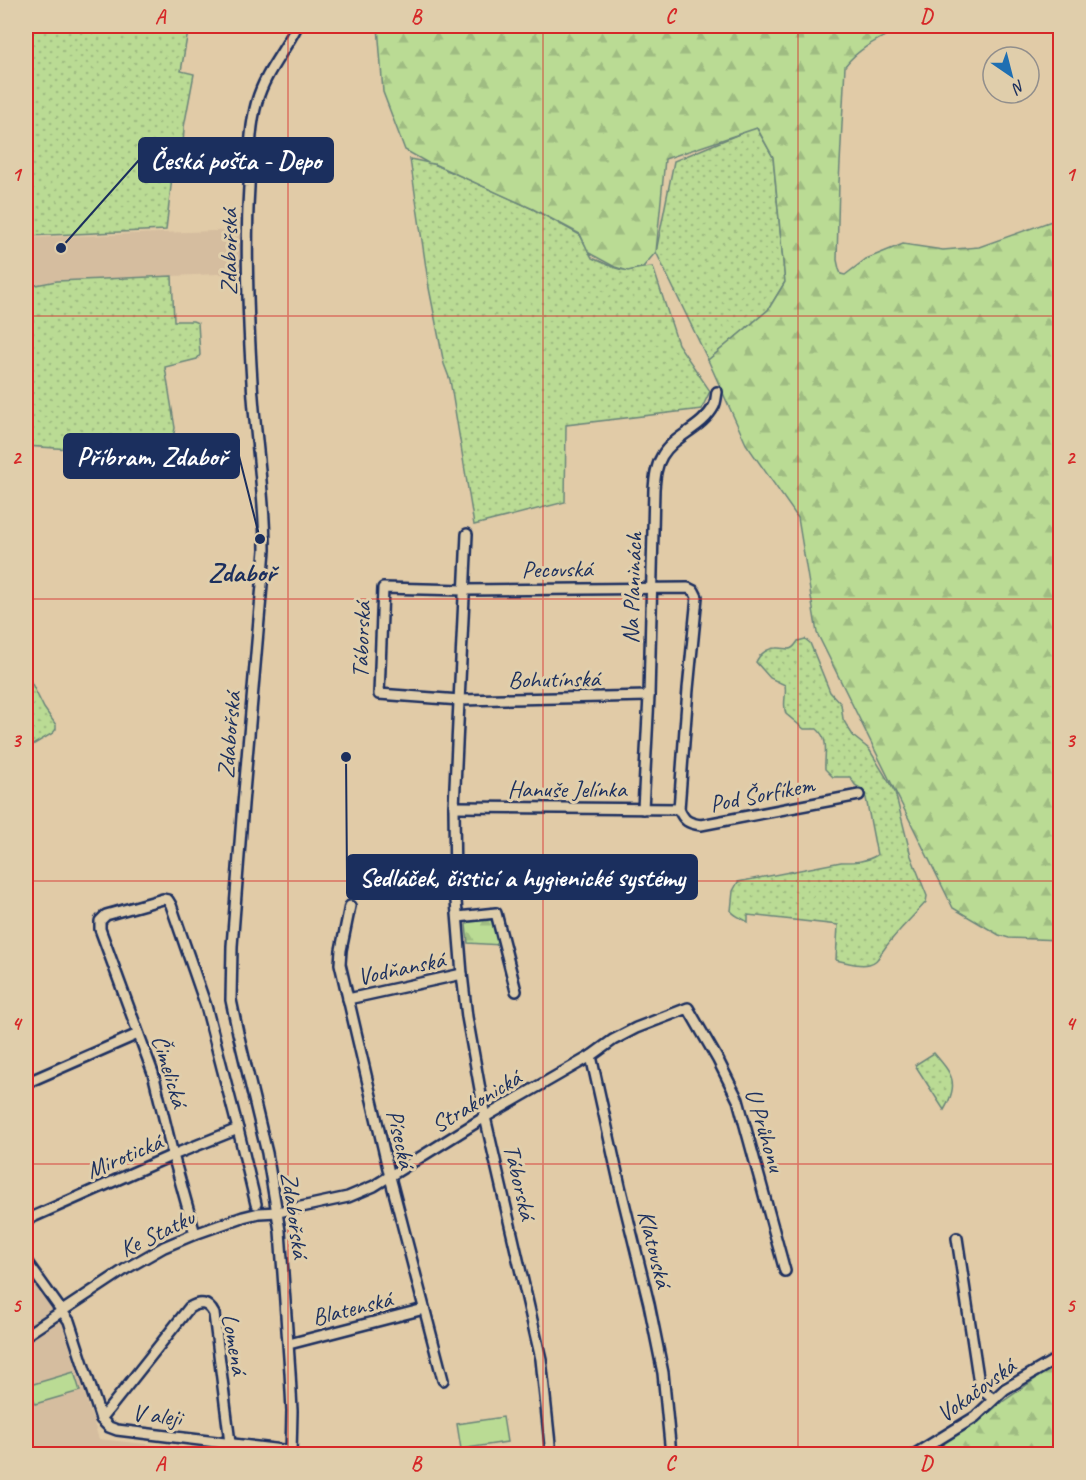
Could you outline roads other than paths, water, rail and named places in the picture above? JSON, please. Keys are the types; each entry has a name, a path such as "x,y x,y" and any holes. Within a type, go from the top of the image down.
{"street":[{"name":"Zdabořská","path":"291,1453 289,1344 278,1212 267,1153 231,1000 232,946 265,550 264,510 252,383 247,266 251,140 256,104 261,88 267,74 297,26"},
{"name":"Na Planinách","path":"644,809 656,470 662,456 672,444 702,422 714,405 717,392"},
{"name":"Táborská","path":"467,534 454,807 455,889 462,974 467,1017 485,1117 541,1359 551,1455"},
{"name":"Táborská","path":"459,700 379,694 383,588 464,590"},
{"name":"Pecovská","path":"464,590 688,588 694,591 697,597 679,809"},
{"name":"Bohutínská","path":"459,700 649,696"},
{"name":"Pod Šorfíkem","path":"679,809 689,823 701,825 859,795"},
{"name":"Hanuše Jelínka","path":"454,807 679,809"},
{"name":"Zdabořská","path":"100,921 106,915 163,898 171,905 206,1006 256,1204"},
{"name":"Písecká","path":"350,906 340,964 390,1177 443,1380"},
{"path":"458,917 496,914 516,991"},
{"name":"Čimelická","path":"100,921 100,929 153,1073 195,1234"},
{"name":"Vodňanská","path":"348,999 462,974"},
{"name":"Strakonická","path":"278,1212 348,1197 374,1186 614,1040 636,1028 688,1008"},
{"name":"U Průhonu","path":"688,1008 738,1100 785,1271"},
{"path":"26,1083 138,1034"},
{"name":"Klatovská","path":"591,1056 661,1361 671,1455"},
{"name":"Mirotická","path":"26,1220 238,1129"},
{"name":"Ke Statku","path":"26,1335 164,1247 243,1217 278,1212"},
{"path":"957,1238 978,1377 986,1393 993,1399"},
{"name":"V aleji","path":"26,1262 69,1321 101,1419 109,1427 117,1430 230,1443 291,1453"},
{"name":"Lomená","path":"101,1419 189,1308 196,1304 204,1304 210,1307 214,1314 230,1443"},
{"name":"Blatenská","path":"289,1344 424,1310"},
{"name":"Vokačovská","path":"915,1455 975,1417 1005,1389 1060,1358"}],"place":[{"name":"Česká pošta - Depo","path":"61,248"},
{"name":"Příbram, Zdaboř","path":"260,539"},
{"name":"Sedláček, čisticí a hygienické systémy","path":"346,757"}],"district":[{"name":"Zdaboř","path":"242,572"}]}
